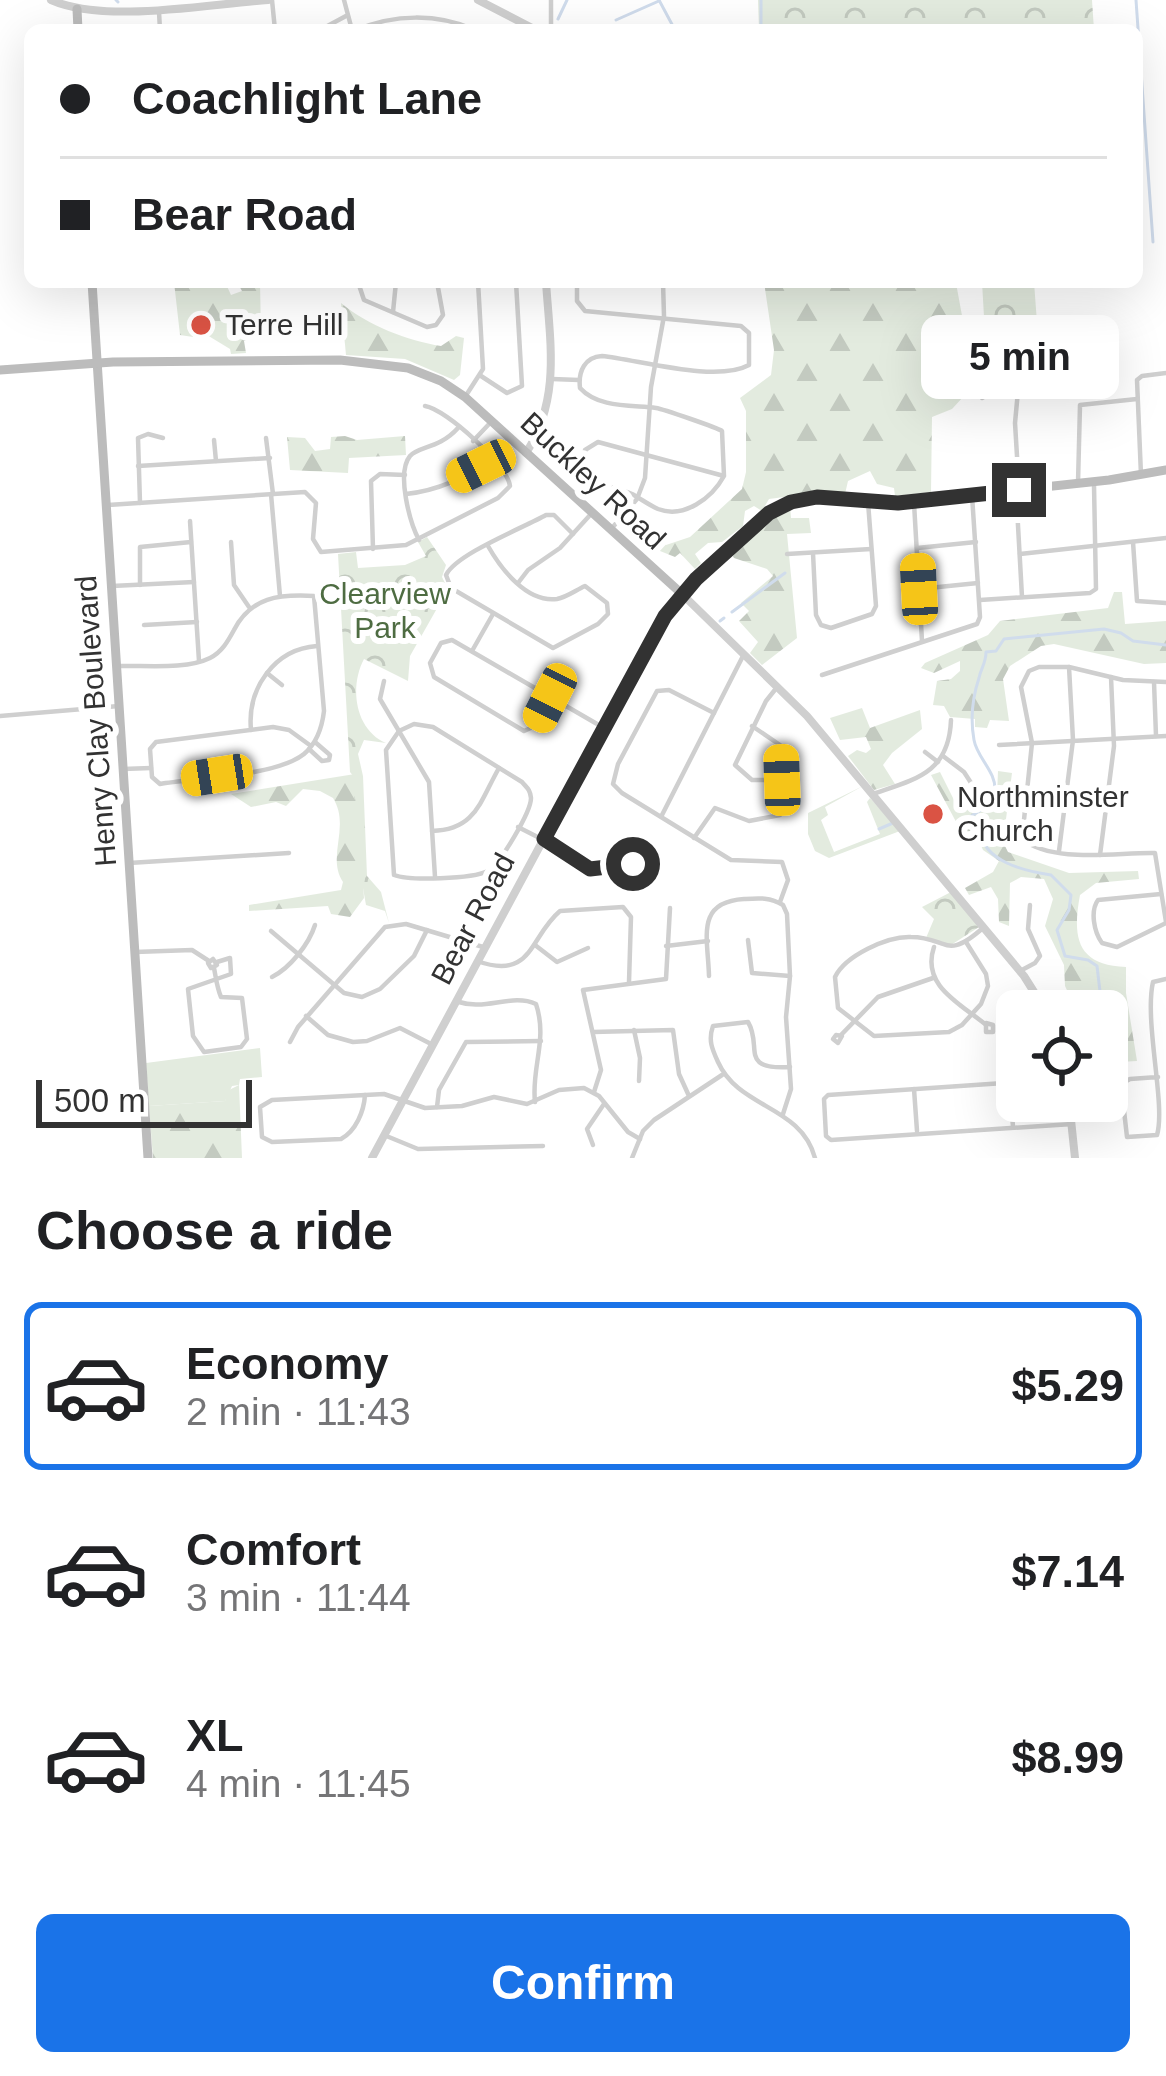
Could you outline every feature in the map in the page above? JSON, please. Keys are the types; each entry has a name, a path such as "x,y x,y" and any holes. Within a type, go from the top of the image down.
{"main road":[{"name":"Henry Clay Boulevard","path":"92,288 148,1158"},
{"name":"Buckley Road","path":"0,370 287,358 381,362 424,373 465,397 682,595"},
{"name":"Bear Road","path":"682,595 757,522 780,507 817,497 914,501 1166,470"}],"street":[{"path":"51,0 159,8 270,0"},
{"path":"344,0 351,24"},
{"path":"478,0 524,24"},
{"path":"159,8 160,24"},
{"path":"331,24 346,16"},
{"path":"377,24 443,19 458,24"},
{"path":"443,19 443,24"},
{"path":"360,288 362,298 427,327 436,326 443,315 438,288"},
{"path":"393,312 395,288"},
{"path":"465,397 481,376 478,288"},
{"path":"481,376 507,392 522,386 516,288"},
{"path":"526,453 546,418 552,379 546,288"},
{"path":"577,288 577,302 585,311 744,327 751,336 752,355 749,364 739,370 596,356 583,366 579,380 588,396 650,407 722,431 724,476 684,511 662,510 603,487 584,468 588,446 598,442 724,476"},
{"path":"610,530 638,498 645,478 663,288"},
{"path":"1141,475 1139,377 1166,373"},
{"path":"552,379 579,380"},
{"path":"982,398 1002,387 1018,391 1022,597"},
{"path":"1078,483 1080,405 1137,399"},
{"path":"105,505 305,492 316,503 313,539 319,551 373,549 419,540 508,490 506,472 438,409 425,406"},
{"path":"473,441 492,421"},
{"path":"419,540 406,494 410,456 441,445 458,427"},
{"path":"140,503 140,436 164,438"},
{"path":"266,438 280,597"},
{"path":"214,440 216,461"},
{"path":"406,494 431,491 481,466 490,456"},
{"path":"138,466 270,458"},
{"path":"373,549 371,481 383,474 405,475"},
{"path":"980,600 1096,589 1094,482"},
{"path":"821,675 977,624 980,600 972,495"},
{"path":"914,501 922,641"},
{"path":"813,553 817,619 823,627 875,610 868,502"},
{"path":"488,546 501,568 540,597 553,599 590,587 607,603 609,611 598,624 553,648 451,588 446,575 451,566 488,546 550,514 574,533"},
{"path":"518,583 591,514"},
{"path":"190,521 199,662"},
{"path":"1020,554 1166,538"},
{"path":"140,585 140,547 192,542"},
{"path":"231,542 234,585 249,607"},
{"path":"917,548 976,542"},
{"path":"1133,542 1138,603 1166,603"},
{"path":"787,554 872,549"},
{"path":"112,586 194,582"},
{"path":"919,589 978,583"},
{"name":"Buckley Road","path":"682,595 778,686 1032,990"},
{"name":"Bear Road","path":"372,1158 665,616 682,595"},
{"path":"117,666 199,662 222,650 249,607 280,597 315,597 324,711 312,748 275,766 160,784 154,781 151,768 150,748 156,742 250,730 281,728 312,748"},
{"path":"472,651 494,614"},
{"path":"144,625 196,622"},
{"path":"550,698 535,726 524,731 431,674 430,662 443,641 452,640 604,728"},
{"path":"250,730 251,704 267,673 290,653 320,646"},
{"path":"661,817 744,654"},
{"path":"1161,894 1098,900 1094,911 1102,943 1118,947 1166,923 1156,854 1059,851 1022,839 1032,743 1022,680 1039,667 1069,667 1166,682"},
{"path":"1059,851 1073,740 1069,667"},
{"path":"267,673 282,685"},
{"path":"1100,855 1114,738 1111,676"},
{"path":"1154,680 1156,736"},
{"path":"384,681 380,699 429,782 435,877"},
{"path":"778,686 736,758 737,770 752,780 782,780"},
{"path":"714,713 660,690 614,774 615,788 731,860 779,860 788,874 788,887 779,902"},
{"path":"0,716 119,706"},
{"path":"873,794 922,776 940,759 950,743 951,720"},
{"path":"414,724 433,727 522,782 530,806 501,858 488,871 399,878 392,871 385,759 399,730 414,724"},
{"path":"694,838 715,808 749,821 778,818 782,811 778,742 752,726"},
{"path":"999,746 1166,736"},
{"path":"925,752 964,772 975,789"},
{"path":"432,830 455,829 466,823 499,767"},
{"path":"123,770 151,768"},
{"path":"518,827 590,869 624,867 642,858"},
{"path":"129,863 289,853"},
{"path":"709,976 710,914 720,902 765,898 779,902 787,914 790,976 786,1016 790,1098 783,1114"},
{"path":"1020,971 1040,956 1026,921 1030,905"},
{"path":"477,962 516,964 560,911 623,907 631,916 629,985"},
{"path":"594,1092 601,1070 584,990 666,979 670,908"},
{"path":"290,1042 306,1016 385,927 406,924 484,948"},
{"path":"272,976 281,972 315,925"},
{"path":"966,942 988,979 985,998 949,1032 874,1036 838,1008 835,977 844,962 903,938 951,947 984,927"},
{"path":"272,931 333,985 354,997 374,994 418,951 427,930"},
{"path":"748,940 752,973 790,976"},
{"path":"667,946 708,941"},
{"path":"934,944 929,959 933,978 985,1024"},
{"path":"535,945 557,962 588,948"},
{"path":"135,952 189,950 213,964 217,980 221,997 242,998 247,1040 241,1047 204,1052 193,1036 188,988 217,980 231,974 230,958 213,964"},
{"path":"841,1035 882,995 933,978"},
{"path":"1158,1077 1123,1081 1125,1136 1157,1135 1162,1129 1153,982 1166,979"},
{"path":"456,1001 478,1006 532,1001 539,1011 541,1041 535,1102"},
{"path":"306,1016 342,1040 368,1041 400,1028 433,1045"},
{"path":"790,1067 758,1062 752,1052 750,1024 716,1024 710,1031 724,1075 739,1092 783,1114 803,1131 815,1158"},
{"path":"634,1030 639,1081"},
{"path":"592,1032 673,1030 679,1074 689,1096"},
{"path":"437,1107 439,1090 466,1042 541,1041"},
{"path":"632,1158 654,1120 724,1075"},
{"path":"1012,1127 1007,1084 826,1096 826,1136 831,1140 1072,1124 1075,1158"},
{"path":"365,1095 350,1135 341,1139 272,1142 262,1137 260,1107 265,1101 365,1095 384,1094 418,1107 437,1107 462,1106 487,1097 535,1102 567,1089 594,1092 628,1132 640,1139"},
{"path":"914,1089 917,1133"},
{"path":"593,1144 587,1137 589,1124 605,1103"},
{"path":"384,1135 439,1154 543,1146"}],"green space":[{"path":"758,0 1092,0 1094,24 759,24"},
{"path":"175,288 228,288 231,295 240,288 260,288 261,335 254,329 252,338 244,341 246,353 231,354 207,335 205,324 193,326 193,337 180,335"},
{"path":"765,288 957,288 965,332 953,347 949,377 964,381 964,396 952,409 932,417 931,492 895,496 894,488 877,484 870,471 848,481 845,494 769,499 762,511 754,506 745,511 743,526 722,542 708,543 695,554 701,563 695,569 680,553 675,557 650,547 659,539 666,545 690,537 742,489 746,411 740,398 771,375 774,350"},
{"path":"982,288 1034,288 1040,363 1026,365 1023,353 1004,355 1005,368 990,370 988,386"},
{"path":"341,303 375,325 415,340 441,346 456,336 464,338 460,375 454,380 405,359 346,355"},
{"path":"405,436 406,455 349,458 348,473 290,470 287,437 305,438 315,451 330,449 331,437 357,440"},
{"path":"790,505 791,518 809,518 811,533 787,534 797,638 762,665 750,653 758,642 739,621 749,611 741,603 773,576 730,552"},
{"name":"Clearview Park","path":"427,537 446,565 442,577 448,589 410,656 408,681 364,659 357,682 361,718 386,743 364,740 358,754 367,876 381,892 389,923 385,911 366,905 356,849 338,554 356,552 358,568 405,565 426,556 418,542"},
{"path":"1114,592 1122,592 1125,624 1166,621 1166,663 1144,664 1054,644 1041,646 1010,666 1003,679 1009,721 990,720 987,728 975,727 975,719 950,717 944,706 933,705 937,681 951,679 960,671 960,661 934,673 921,668 925,663 988,635 1000,621 1108,608"},
{"path":"862,708 870,728 920,710 922,729 883,765 895,784 874,790 848,756 871,749 866,737 840,740 830,718"},
{"path":"998,771 1012,773 1003,842 1008,852 1069,873 1138,871 1139,879 1096,883 1080,895 1077,924 1088,955 1126,967 1126,990 1067,990 1064,965 1045,926 1053,899 1044,879 1021,877 1010,883 1009,926 999,922 998,899 991,887 969,895 965,888 993,872 999,861 983,850 974,830 962,833 931,775 940,772 957,806 986,809 997,796"},
{"path":"355,774 364,898 350,917 331,914 328,906 249,911 249,905 341,890 340,820 333,798 320,791 303,789 286,806 276,802 251,807 231,794"},
{"path":"863,786 825,807 828,815 821,820 834,852 880,834 867,802 870,798 900,831 829,858 815,851 808,834 808,813"},
{"path":"951,892 979,927 951,945 926,938 934,919 922,907"},
{"path":"1128,1005 1137,1061 1128,1061"},
{"path":"260,1048 262,1077 240,1079 225,1101 149,1106 146,1063"},
{"path":"239,1085 242,1158 153,1158 149,1106 225,1101 227,1091"}],"waterway":[{"path":"558,19 567,0"},
{"path":"659,0 672,24"},
{"path":"761,0 761,24"},
{"path":"1136,0 1138,24"},
{"path":"616,20 659,1"},
{"path":"1143,100 1153,242"},
{"path":"732,612 785,573"},
{"path":"720,621 724,618"},
{"path":"1100,990 1097,966 1065,956 1057,930 1069,910 1071,895 1051,875 997,857 980,830 969,823 995,792 974,740 974,700 986,652 996,651 1004,639 1104,629 1133,641 1166,645"},
{"path":"879,829 893,823"}],"place":[{"name":"Terre Hill","path":"201,325"},
{"name":"Northminster Church","path":"933,814"}],"route":[{"path":"633,864 590,869 544,839 665,616 696,579 757,522 796,500 826,497 898,503 1019,490"}]}
